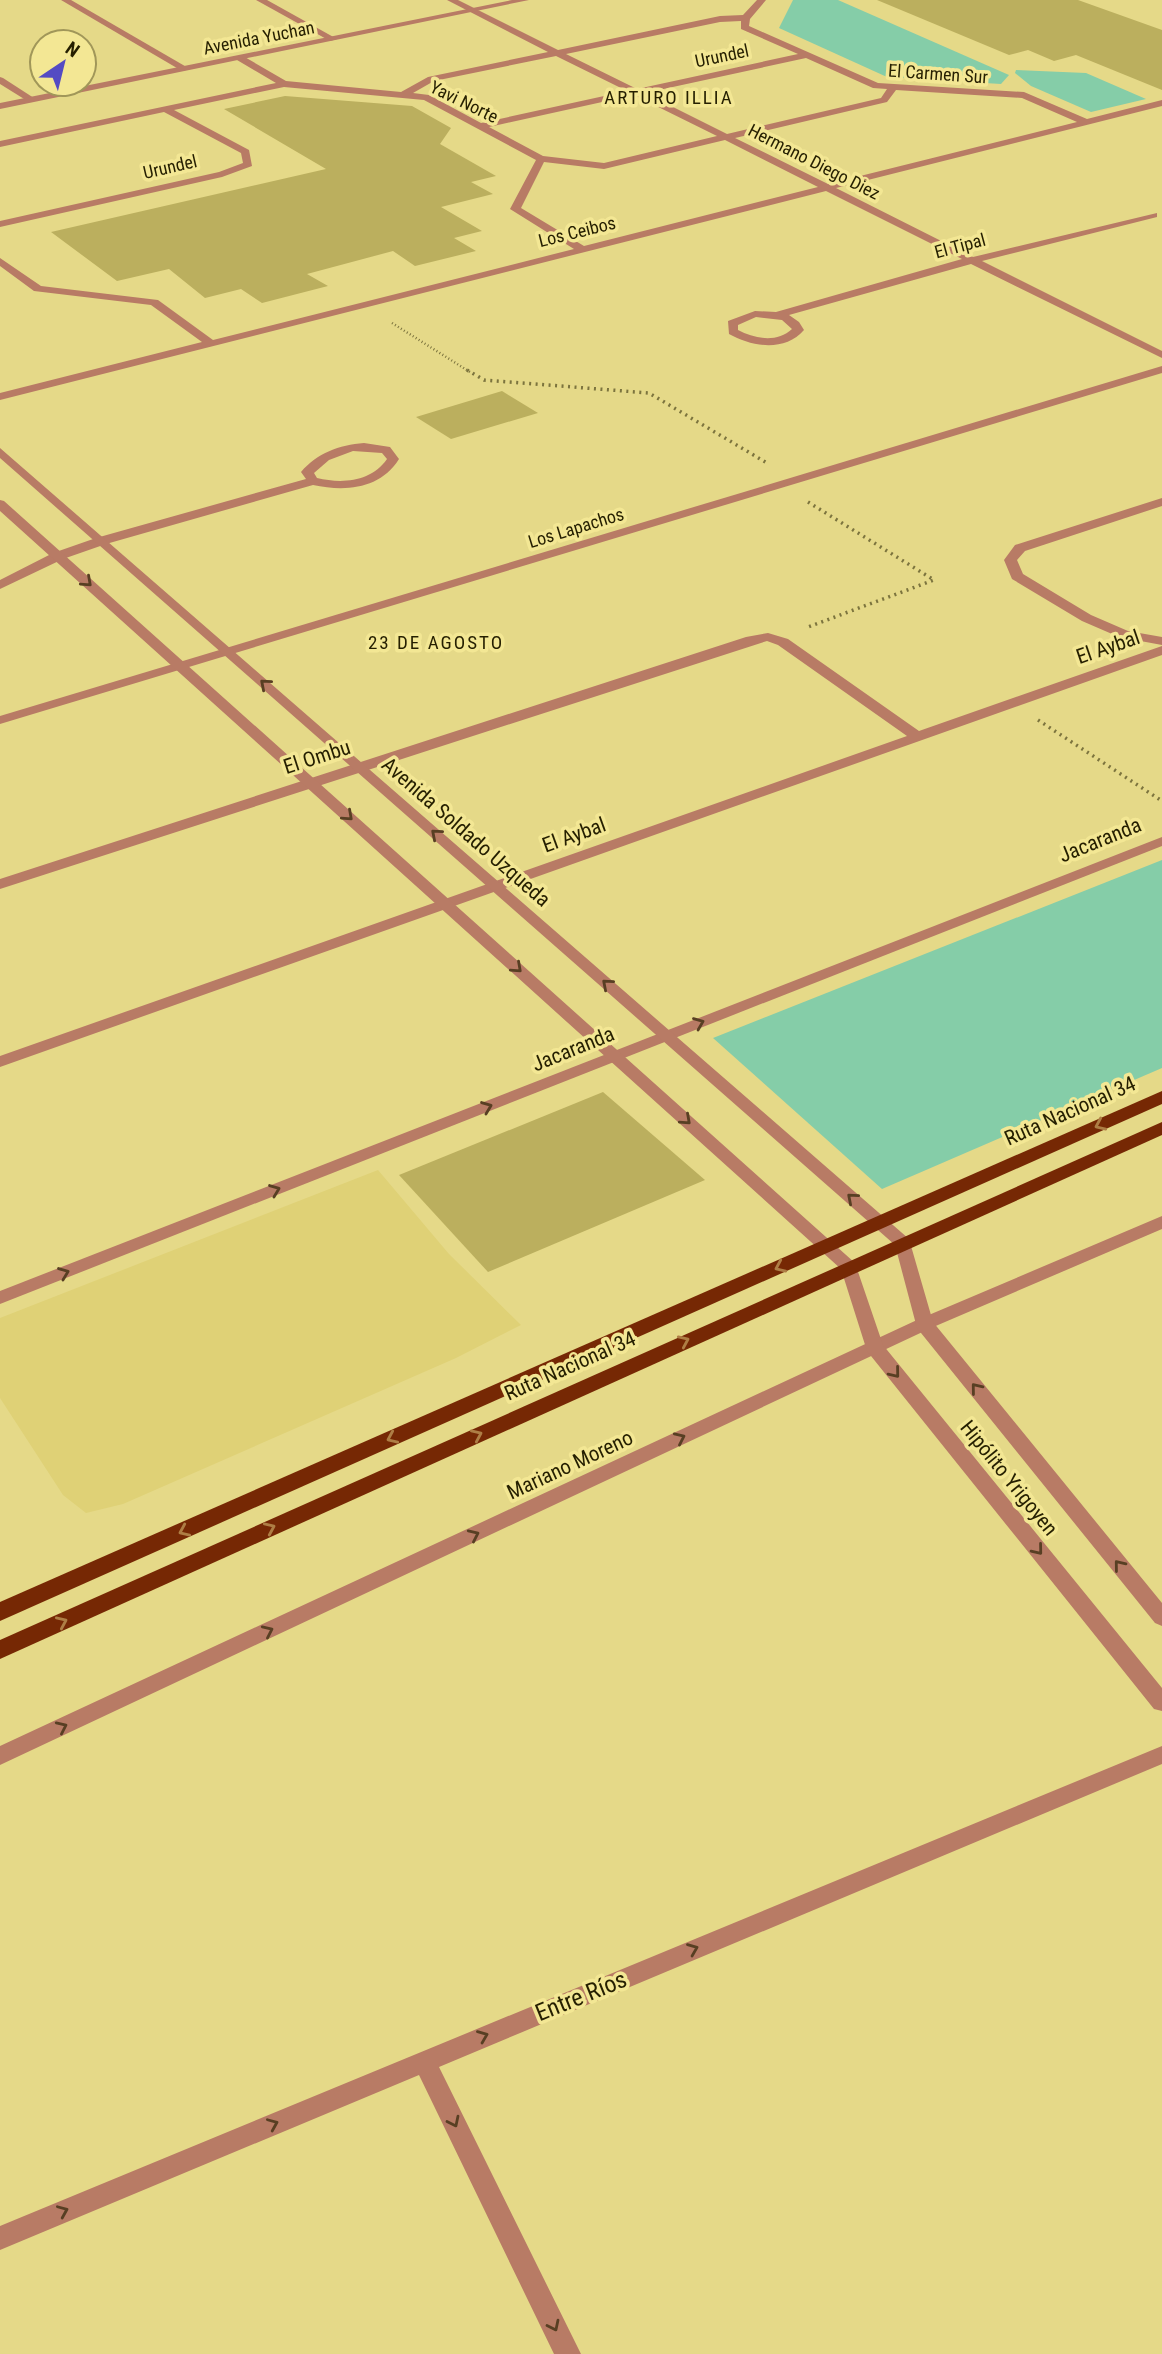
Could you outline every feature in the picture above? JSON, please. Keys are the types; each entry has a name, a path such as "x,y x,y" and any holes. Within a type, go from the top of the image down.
{"highway":[{"name":"Ruta Nacional 34","path":"0,1612 1162,1097"},
{"name":"Ruta Nacional 34","path":"0,1650 1162,1128"}],"street":[{"path":"65,0 185,69"},
{"path":"260,0 333,39"},
{"name":"Hermano Diego Diez","path":"451,0 1162,355"},
{"name":"Avenida Yuchan","path":"0,106 524,0"},
{"path":"402,95 431,79 720,19 746,18 762,0"},
{"name":"El Carmen Sur","path":"746,18 744,27 876,86 1024,95 1086,122"},
{"name":"Urundel","path":"480,126 807,55"},
{"name":"Yavi Norte","path":"240,58 284,84 426,97 541,159"},
{"path":"0,80 32,100"},
{"path":"0,144 284,84"},
{"path":"582,249 515,209 541,159 604,166 884,100 894,87"},
{"name":"Los Ceibos","path":"0,397 1162,103"},
{"name":"Urundel","path":"0,224 222,174 248,164 246,152 167,110"},
{"name":"El Tipal","path":"777,316 794,321 798,330 795,334 780,340 758,341 739,336 731,328 732,323 745,316 777,316 972,260 1158,214"},
{"path":"0,261 38,289 153,302 209,342"},
{"name":"Los Lapachos","path":"0,720 1162,369"},
{"path":"0,585 58,556 101,541 313,481 331,486 354,485 389,469 394,459 386,450 350,446 330,453 307,472 313,481"},
{"name":"Avenida Soldado Uzqueda","path":"0,452 903,1243"},
{"path":"1162,502 1020,548 1010,560 1017,576 1111,630 1149,641 1162,641"},
{"path":"2,509 58,556 849,1267"},
{"path":"771,639 783,642 917,736"},
{"name":"El Ombu","path":"0,884 751,640 771,639"},
{"name":"El Aybal","path":"0,1062 1162,650"},
{"name":"Jacaranda","path":"0,1298 1162,841"},
{"name":"Mariano Moreno","path":"0,1756 924,1324 1162,1222"},
{"name":"Hipólito Yrigoyen","path":"903,1243 924,1324 1162,1618"},
{"name":"Hipólito Yrigoyen","path":"849,1267 874,1348 1162,1703"},
{"name":"Entre Ríos","path":"0,2238 1162,1755"},
{"path":"424,2061 568,2354"}],"path":[{"path":"362,304 484,380 649,393 782,472 803,499 934,580 771,639"},
{"path":"1011,703 1162,801"}],"shaded area":[{"path":"378,1170 449,1254 521,1325 456,1358 123,1504 86,1513 63,1495 0,1398 0,1318"}],"green space":[{"path":"793,0 838,0 1009,75 1001,84 887,77 779,28"},
{"path":"1016,70 1086,73 1146,99 1091,112 1031,86 1015,73"},
{"path":"1162,860 1162,1068 882,1189 713,1038"}],"building":[{"path":"877,0 1078,0 1162,30 1162,90 1076,55 1054,61 1028,50 1009,55"},
{"path":"285,96 412,106 451,128 440,144 496,176 471,182 493,194 441,207 482,231 454,238 476,251 415,266 393,251 307,274 328,286 262,303 241,289 205,298 169,269 117,281 51,232 326,169 224,109"},
{"path":"502,391 538,413 451,439 416,417"},
{"path":"603,1092 705,1180 488,1272 399,1175"}],"district":[{"name":"ARTURO ILLIA","path":"669,97"},
{"name":"23 DE AGOSTO","path":"436,642"}]}
